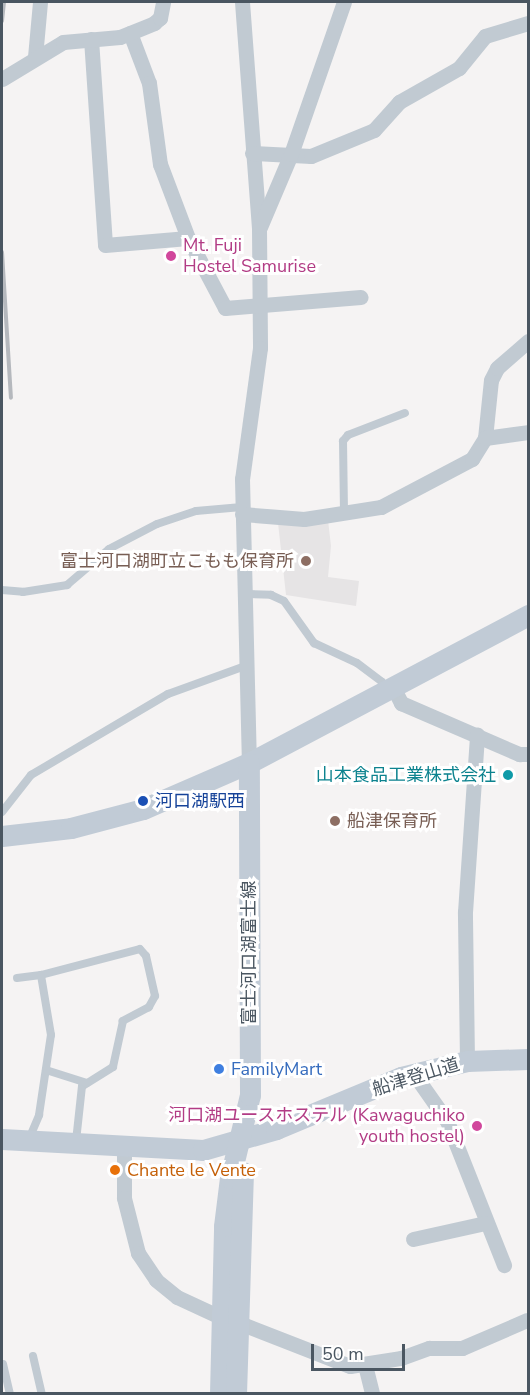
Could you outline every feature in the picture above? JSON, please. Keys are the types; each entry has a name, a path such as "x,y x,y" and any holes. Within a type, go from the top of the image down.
{"main road":[{"path":"2,836 108,820 143,809 249,763 391,691 528,615"},
{"name":"富士河口湖富士線","path":"220,1394 244,1177 240,1141 250,1095 249,763"},
{"name":"船津登山道","path":"2,1139 203,1150 240,1141 414,1074 467,1062 528,1059"},
{"name":"富士河口湖富士線","path":"229,1320 236,1394"}],"street":[{"path":"35,57 40,2"},
{"path":"2,80 35,57 63,42 130,33 154,23 160,18 163,2"},
{"path":"242,2 259,229 257,387 243,469 242,511 247,594 249,763"},
{"path":"259,229 291,154 344,2"},
{"path":"252,153 311,156 374,130 399,102 459,68 485,36 528,23"},
{"path":"130,33 149,83 160,164 188,238 225,308 361,297"},
{"path":"91,39 105,245 188,238"},
{"path":"242,511 304,519 381,507 457,468 472,459 485,438 491,380 497,368 528,341"},
{"path":"485,438 528,432"},
{"path":"391,691 401,703 519,754 528,754"},
{"path":"467,1062 465,912 477,734"},
{"path":"414,1074 447,1121 485,1223 504,1265"},
{"path":"124,1156 125,1207 138,1253 156,1280 177,1297 229,1320 338,1363 365,1365 429,1348 462,1348 527,1320"},
{"path":"413,1239 485,1223"},
{"path":"365,1365 372,1394"}],"lane":[{"path":"344,512 343,441 348,435 405,413"},
{"path":"2,590 23,592 67,585 109,549 157,524 196,511 242,511"},
{"path":"247,594 271,595 284,601 314,643 369,671 391,691"},
{"path":"2,812 31,775 168,694 248,665"},
{"path":"17,978 41,975 140,949 146,956 155,996 149,1007 123,1021 113,1067 87,1083 79,1093 76,1143"},
{"path":"29,1140 39,1115 51,1035 41,975"},
{"path":"46,1070 87,1083"},
{"path":"33,1356 42,1394"},
{"path":"3,1364 10,1394"}],"shaded area":[{"name":"富士河口湖町立こもも保育所","path":"328,520 331,546 328,577 359,581 356,606 286,595 278,523"}],"railway":[{"path":"2,21 4,2"},
{"path":"2,252 11,398"}],"place":[{"name":"Mt. Fuji Hostel Samurise","path":"171,256"},
{"name":"富士河口湖町立こもも保育所","path":"306,561"},
{"name":"山本食品工業株式会社","path":"508,775"},
{"name":"河口湖駅西","path":"143,801"},
{"name":"船津保育所","path":"335,821"},
{"name":"FamilyMart","path":"219,1069"},
{"name":"河口湖ユースホステル (Kawaguchiko youth hostel)","path":"477,1126"},
{"name":"Chante le Vente","path":"115,1170"}]}
